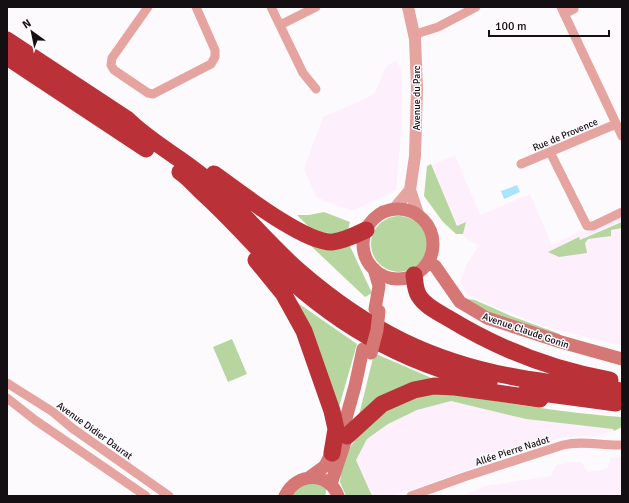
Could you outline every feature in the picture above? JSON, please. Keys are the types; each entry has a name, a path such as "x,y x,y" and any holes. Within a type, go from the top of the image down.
{"highway":[{"path":"7,40 127,119 138,130 180,158 214,185 299,271 353,314 384,332 441,358 490,372 559,384 620,399"},
{"path":"7,56 183,174 316,303 361,333 415,361 456,376 513,388 620,399"},
{"path":"127,119 138,120 306,236 330,242 348,238 366,230"},
{"path":"241,231 243,245 283,293 304,331 332,411 336,429 332,454"},
{"path":"414,275 416,290 423,301 443,315 489,341 541,361 581,373 622,382"},
{"path":"347,436 382,404 414,390 434,386 455,387 504,395 558,401 620,399"}],"main road":[{"path":"402,208 418,214 427,222 432,232 434,243 432,254 428,263 414,275 397,279 388,277 374,269 369,264 364,253 363,241 366,230 374,218 383,212 394,209 402,208"},
{"name":"Avenue Claude Gonin","path":"428,263 435,266 460,302 487,318 561,342 622,359"},
{"path":"286,496 294,484 310,477 326,466 343,429 367,351 377,330 379,286 374,269"},
{"path":"377,310 386,290 397,279"},
{"path":"331,484 347,436 367,351"},
{"path":"310,477 323,479 331,484 338,496"}],"street":[{"path":"148,7 112,58 111,64 114,70 148,93 153,94 212,64 216,50 196,7"},
{"path":"271,7 303,73 316,89"},
{"path":"280,25 316,7"},
{"name":"Avenue du Parc","path":"408,7 414,39 416,134 415,156 410,190 418,214"},
{"path":"455,7 456,17"},
{"path":"414,39 419,33 438,27 476,7"},
{"path":"575,8 562,10 622,136"},
{"name":"Rue de Provence","path":"521,164 616,124"},
{"path":"550,152 583,221 587,226 593,226 622,212"},
{"path":"394,209 410,190"},
{"name":"Avenue Didier Daurat","path":"7,383 36,403 53,412 72,428 169,496"},
{"path":"7,398 36,420 146,496"},
{"name":"Allée Pierre Nadot","path":"412,496 563,445 579,442 598,445 622,445"}],"shaded area":[{"path":"396,60 402,73 402,124 396,190 352,211 316,197 304,169 323,117 375,93 385,69"},
{"path":"455,155 480,215 530,194 552,245 582,230 584,233 622,216 622,345 545,327 467,295 460,281 467,264 479,245 468,240 460,232 432,165"},
{"path":"451,401 526,419 593,426 614,429 614,431 597,436 563,437 392,496 372,496 356,460 367,439 388,424 417,410"},
{"path":"622,456 622,496 462,496 485,486 551,476 556,465 569,462 581,462 588,472 602,470 607,468 611,458"}],"green space":[{"path":"431,164 457,226 466,222 463,234 456,234 443,222 424,196 427,166"},
{"path":"324,212 350,222 347,234 314,232 297,215 309,215"},
{"path":"399,216 410,218 419,224 425,233 427,244 425,255 419,264 410,270 399,272 388,270 379,264 373,255 371,244 373,233 379,224 388,218"},
{"path":"622,222 622,228 611,230 611,236 588,239 585,243 587,253 559,257 548,252 579,237 580,240"},
{"path":"348,242 372,293 365,297 311,246 334,246"},
{"path":"466,299 475,300 511,316 560,334 560,336 495,315"},
{"path":"295,301 357,344 337,414"},
{"path":"232,339 247,374 228,382 213,347"},
{"path":"376,354 434,379 359,415 373,358"},
{"path":"438,392 553,410 622,417 622,427 614,431 613,429 526,419 451,401 417,410 388,424 367,439 356,460 372,496 346,496 340,482 341,472 348,451 359,434 393,404"},
{"path":"315,482 327,487 325,496 291,496 300,485"}],"water":[{"path":"517,185 520,192 504,199 501,191"}]}
